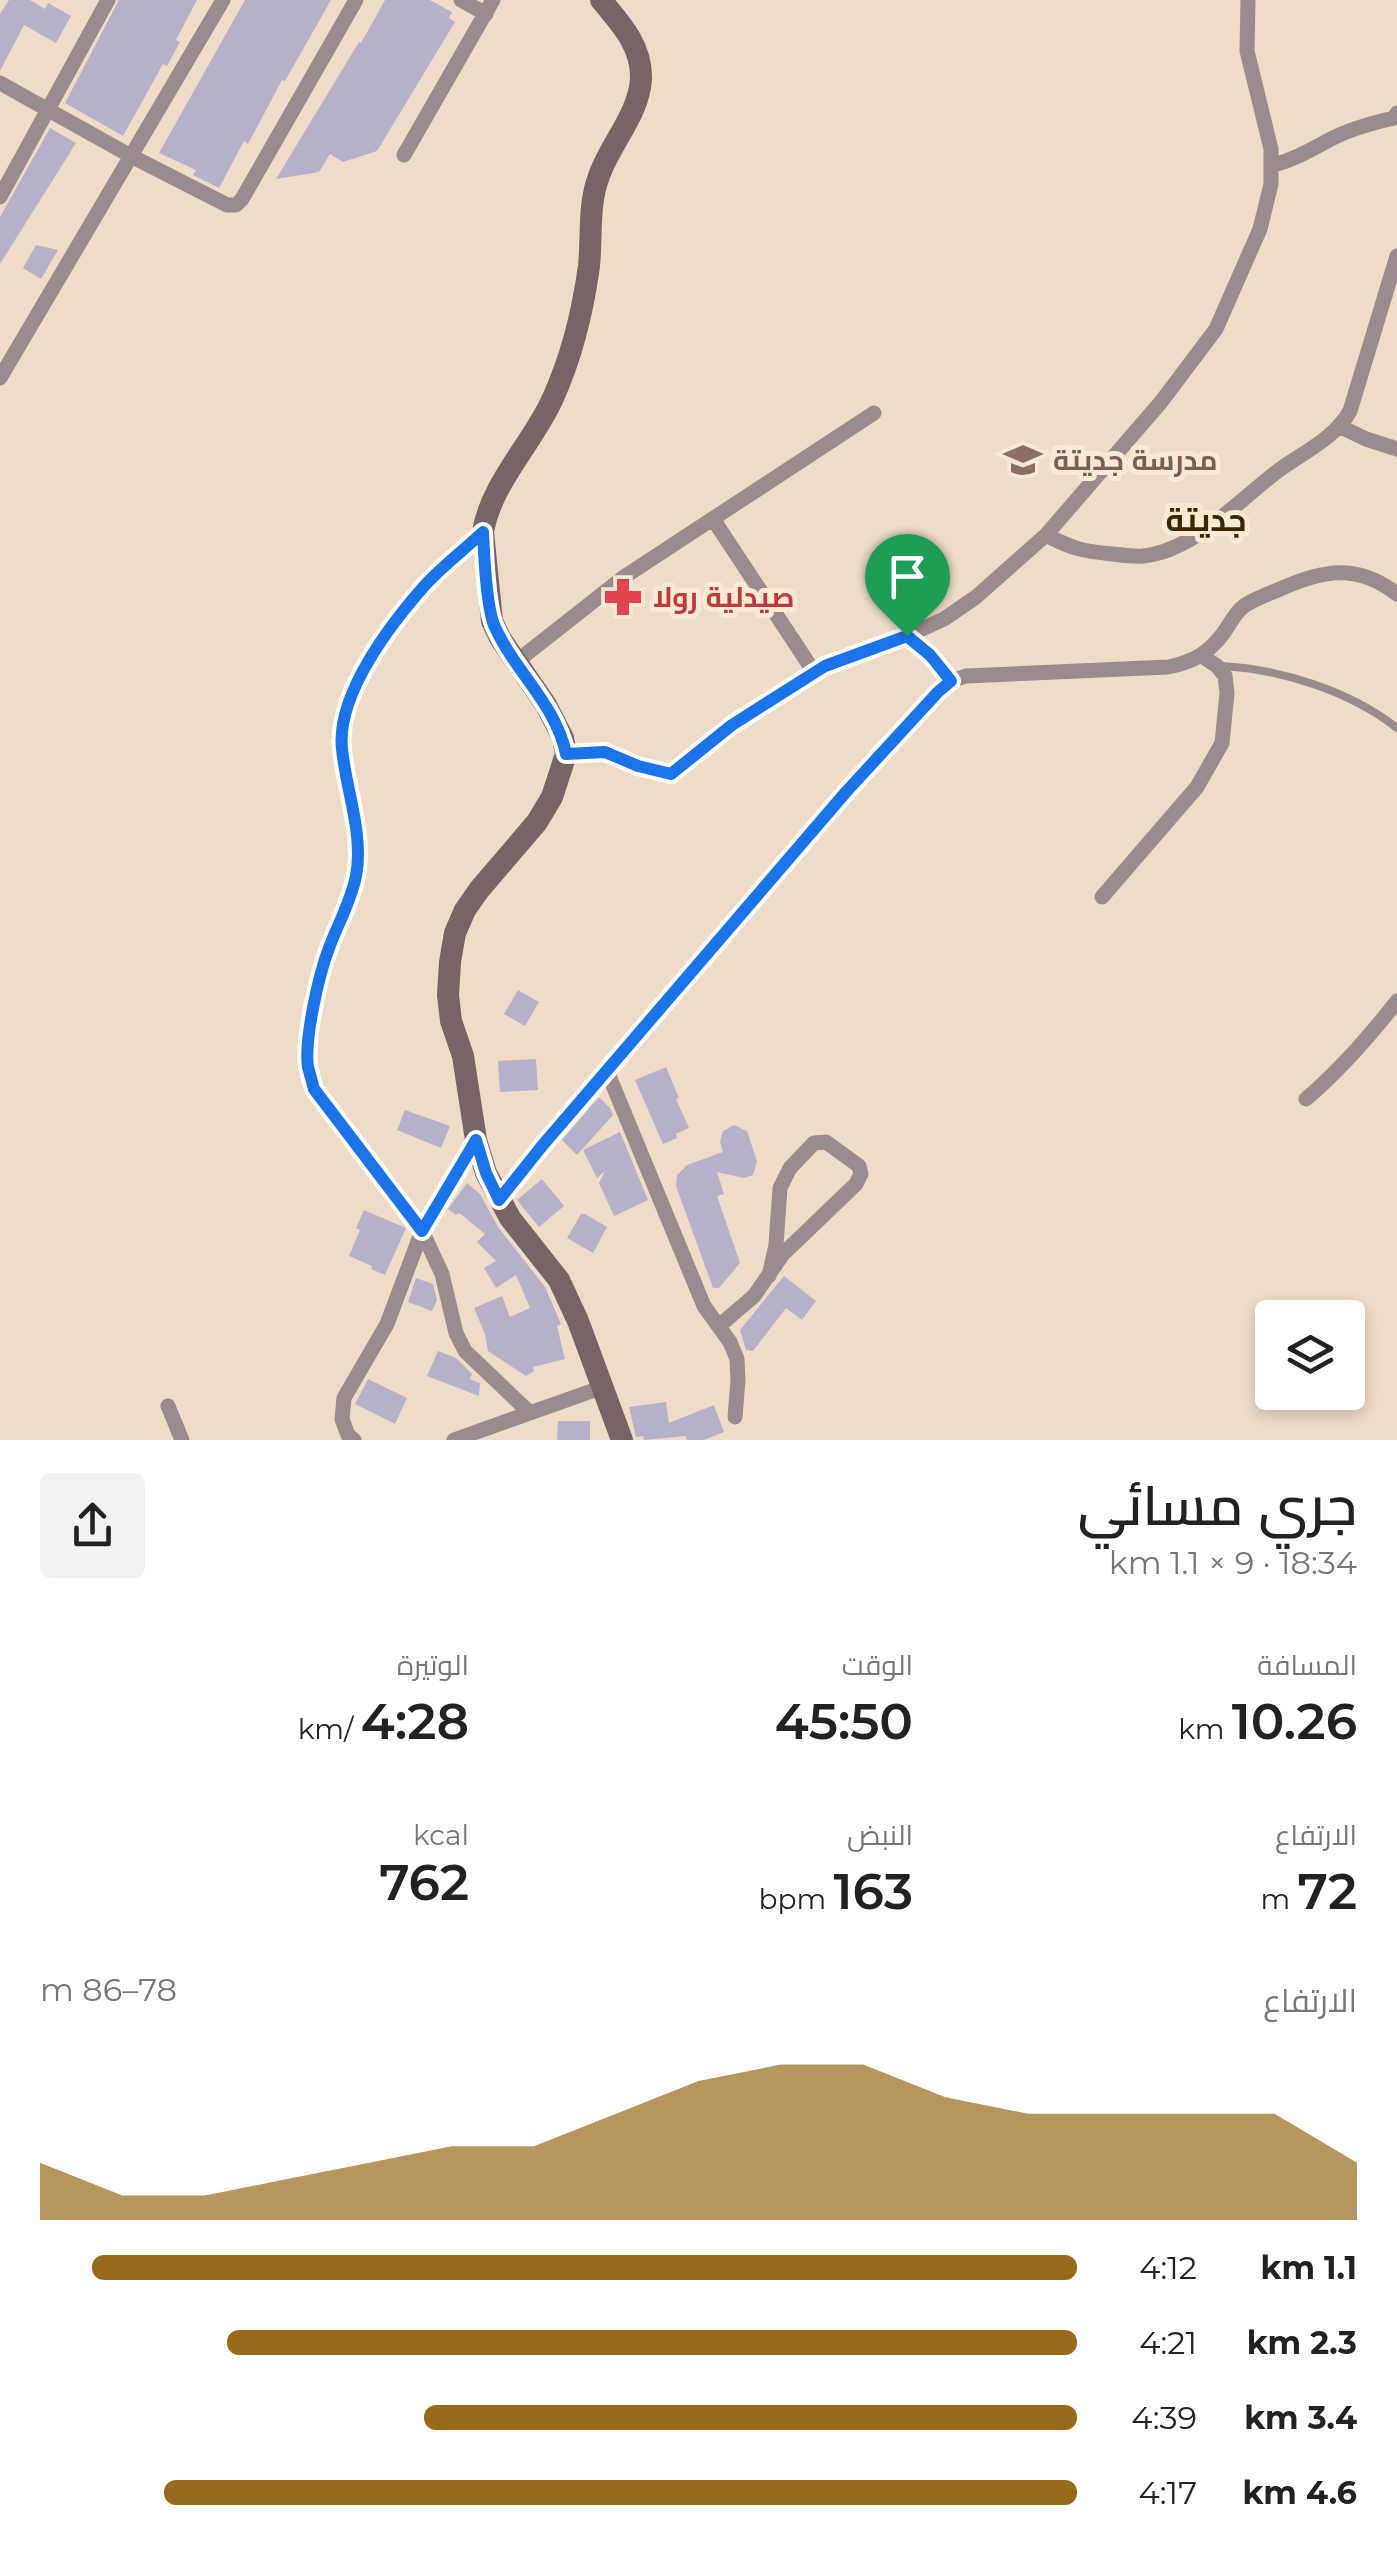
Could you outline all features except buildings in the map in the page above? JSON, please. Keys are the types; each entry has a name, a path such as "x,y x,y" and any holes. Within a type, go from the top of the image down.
{"street":[{"path":"0,196 108,0"},
{"path":"0,378 223,0"},
{"path":"0,83 227,206 236,205 356,0"},
{"path":"404,155 490,7 461,0"},
{"path":"601,0 639,53 641,81 634,105 598,179 588,268 564,370 552,401 499,489 483,532 492,621 546,705 563,738 566,754 552,798 537,822 465,910 450,962 448,995 486,1173 510,1218 559,1280 622,1440"},
{"path":"566,754 605,752 671,774 732,725 814,672 944,619 976,597 1046,535 1161,402 1216,329 1260,229 1271,184 1271,166 1248,51 1248,0"},
{"path":"1271,166 1299,158 1333,137 1396,118"},
{"path":"1046,535 1085,551 1141,556 1167,551 1189,541 1341,426 1350,411 1397,256"},
{"path":"516,662 624,577 874,413"},
{"path":"1341,426 1397,449"},
{"path":"712,519 814,672"},
{"path":"483,532 429,580 401,613 349,700 341,744 359,858 355,882 327,953 310,1033 308,1064 314,1089 422,1231 442,1274 456,1333 465,1351 530,1413"},
{"path":"499,1200 846,792 951,681 966,676 1168,667 1189,662 1217,642 1244,606 1308,577 1336,572 1355,574 1372,578 1397,594"},
{"path":"907,636 930,655 951,681"},
{"path":"1102,897 1197,787 1222,743 1228,694 1224,676 1202,656"},
{"path":"1306,1100 1371,1035 1397,1001"},
{"path":"607,1070 704,1306 730,1342 738,1380 735,1417"},
{"path":"354,1440 342,1418 344,1398 387,1324 422,1231 476,1140"},
{"path":"718,1326 754,1296 769,1276 784,1254 856,1184 861,1174 859,1166 826,1142 814,1143 783,1180 769,1276"},
{"path":"454,1440 603,1388"},
{"path":"168,1406 182,1440"}],"lane":[{"path":"1217,666 1244,667 1306,683 1350,701 1397,728"}],"place":[{"name":"مدرسة جديتة","path":"1023,460"},
{"name":"صيدلية رولا","path":"623,597"}],"district":[{"name":"جديتة","path":"1206,519"}],"route":[{"path":"483,532 492,621 546,705 563,738 566,754 605,752 671,774 732,725 825,666 907,636 930,655 951,681 846,792 499,1200 476,1140 422,1231 314,1089 308,1064 310,1033 327,953 355,882 359,858 341,744 343,720 368,664 401,613 429,580 483,532"}]}
